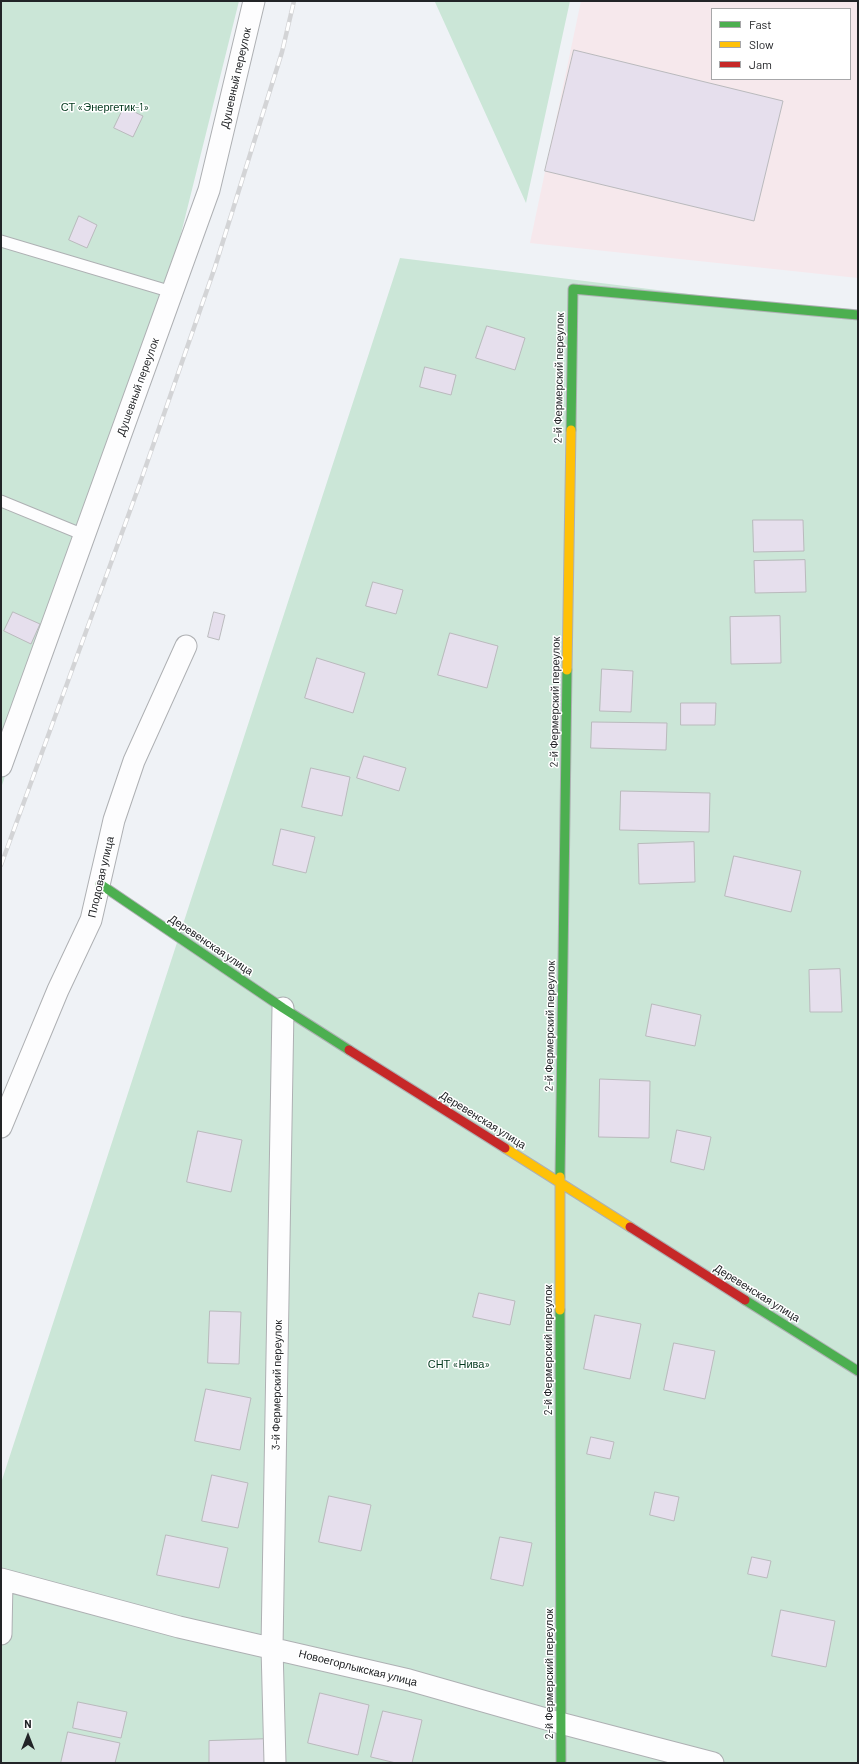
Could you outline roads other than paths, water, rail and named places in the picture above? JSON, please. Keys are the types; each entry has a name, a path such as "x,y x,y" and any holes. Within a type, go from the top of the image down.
{"street":[{"name":"Душевный переулок","path":"1,766 209,190 254,1"},
{"name":"2-й Фермерский переулок","path":"561,1763 560,1183 573,289 858,315"},
{"name":"Плодовая улица","path":"1,1127 12,1097 58,990 92,920 114,820 134,761 186,646"},
{"name":"Деревенская улица","path":"100,884 283,1008 858,1371"},
{"name":"3-й Фермерский переулок","path":"274,1763 272,1647 283,1008"},
{"name":"Новоегорлыкская улица","path":"1,1579 179,1627 272,1647 410,1680 560,1723 713,1763"},
{"path":"1,1579 1,1634"}],"lane":[{"path":"1,241 172,292"},
{"path":"1,501 84,535"}],"railway":[{"path":"1,865 139,486 215,267 282,52 294,1"}],"park label":[{"name":"СТ «Энергетик-1»","path":"105,107"},
{"name":"СНТ «Нива»","path":"459,1364"}]}
